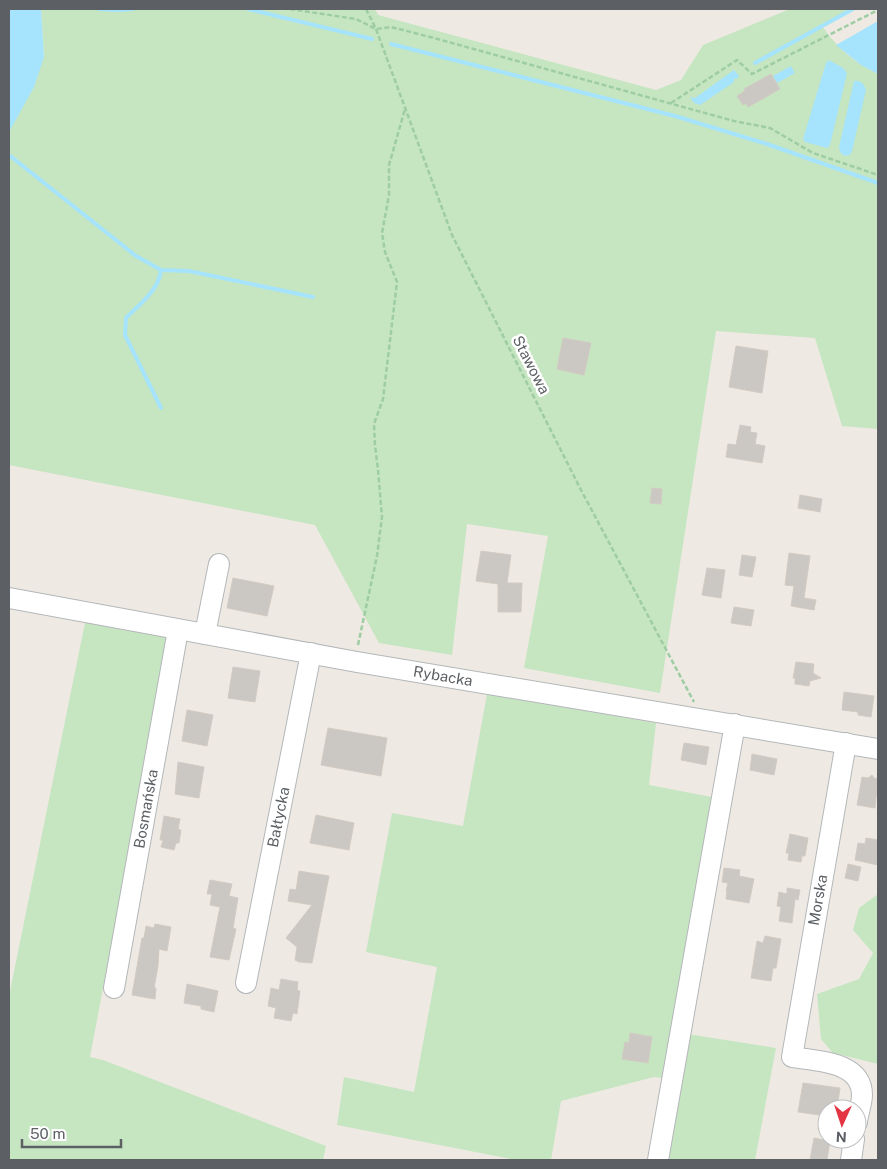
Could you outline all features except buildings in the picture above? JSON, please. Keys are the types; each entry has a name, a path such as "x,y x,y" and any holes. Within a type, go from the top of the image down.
{"street":[{"path":"205,634 219,564"},
{"name":"Rybacka","path":"9,598 357,662 703,718 878,749"},
{"name":"Bosmańska","path":"114,988 178,630"},
{"name":"Bałtycka","path":"246,983 311,653"},
{"path":"658,1160 735,724"},
{"name":"Morska","path":"846,743 792,1057 847,1069 858,1078 862,1094 861,1099"}],"path":[{"path":"290,9 356,19 376,29 391,27 670,104 734,121 770,128 813,153 878,175"},
{"name":"Stawowa","path":"366,9 376,29 452,234 581,490 703,718"},
{"path":"670,104 737,60 752,74 878,10"},
{"path":"357,662 359,637 377,556 382,517 374,445 374,424 383,399 397,282 385,252 382,233 389,195 389,165 405,107"}],"green space":[{"path":"41,9 375,9 378,15 656,90 681,80 703,45 790,9 846,9 845,13 822,26 834,42 847,54 878,74 878,429 842,426 815,338 716,331 660,693 524,668 548,536 467,524 452,655 379,643 315,525 9,465 9,56 44,56"},
{"path":"86,618 170,632 90,1057 103,1060 326,1146 323,1160 9,1160 9,996"},
{"path":"487,694 656,723 649,785 727,800 687,1034 776,1048 755,1160 664,1160 677,1080 654,1077 561,1101 551,1160 516,1160 337,1125 344,1077 414,1092 437,967 366,952 392,813 463,826"},
{"path":"878,894 878,1064 833,1053 821,1039 817,994 859,979 873,953 853,930 859,908"}],"water":[{"path":"9,9 41,9 44,57 34,87 9,132"},
{"path":"878,21 878,74 861,65 836,45"},
{"path":"829,60 843,68 847,73 830,145 827,148 805,142 803,139 826,63"},
{"path":"791,66 795,73 777,83 773,76"},
{"path":"734,70 739,76 734,79 734,82 700,105 694,103 690,97 695,98"},
{"path":"854,81 862,83 866,90 852,151 850,155 845,156 841,153 839,147"}],"waterway":[{"path":"99,9 133,9"},
{"path":"248,9 372,39"},
{"path":"755,63 853,9"},
{"path":"391,44 675,116 767,144 878,183"},
{"path":"9,155 136,256 161,270 189,271 313,297"},
{"path":"161,270 153,290 126,318 125,335 161,408"}]}
